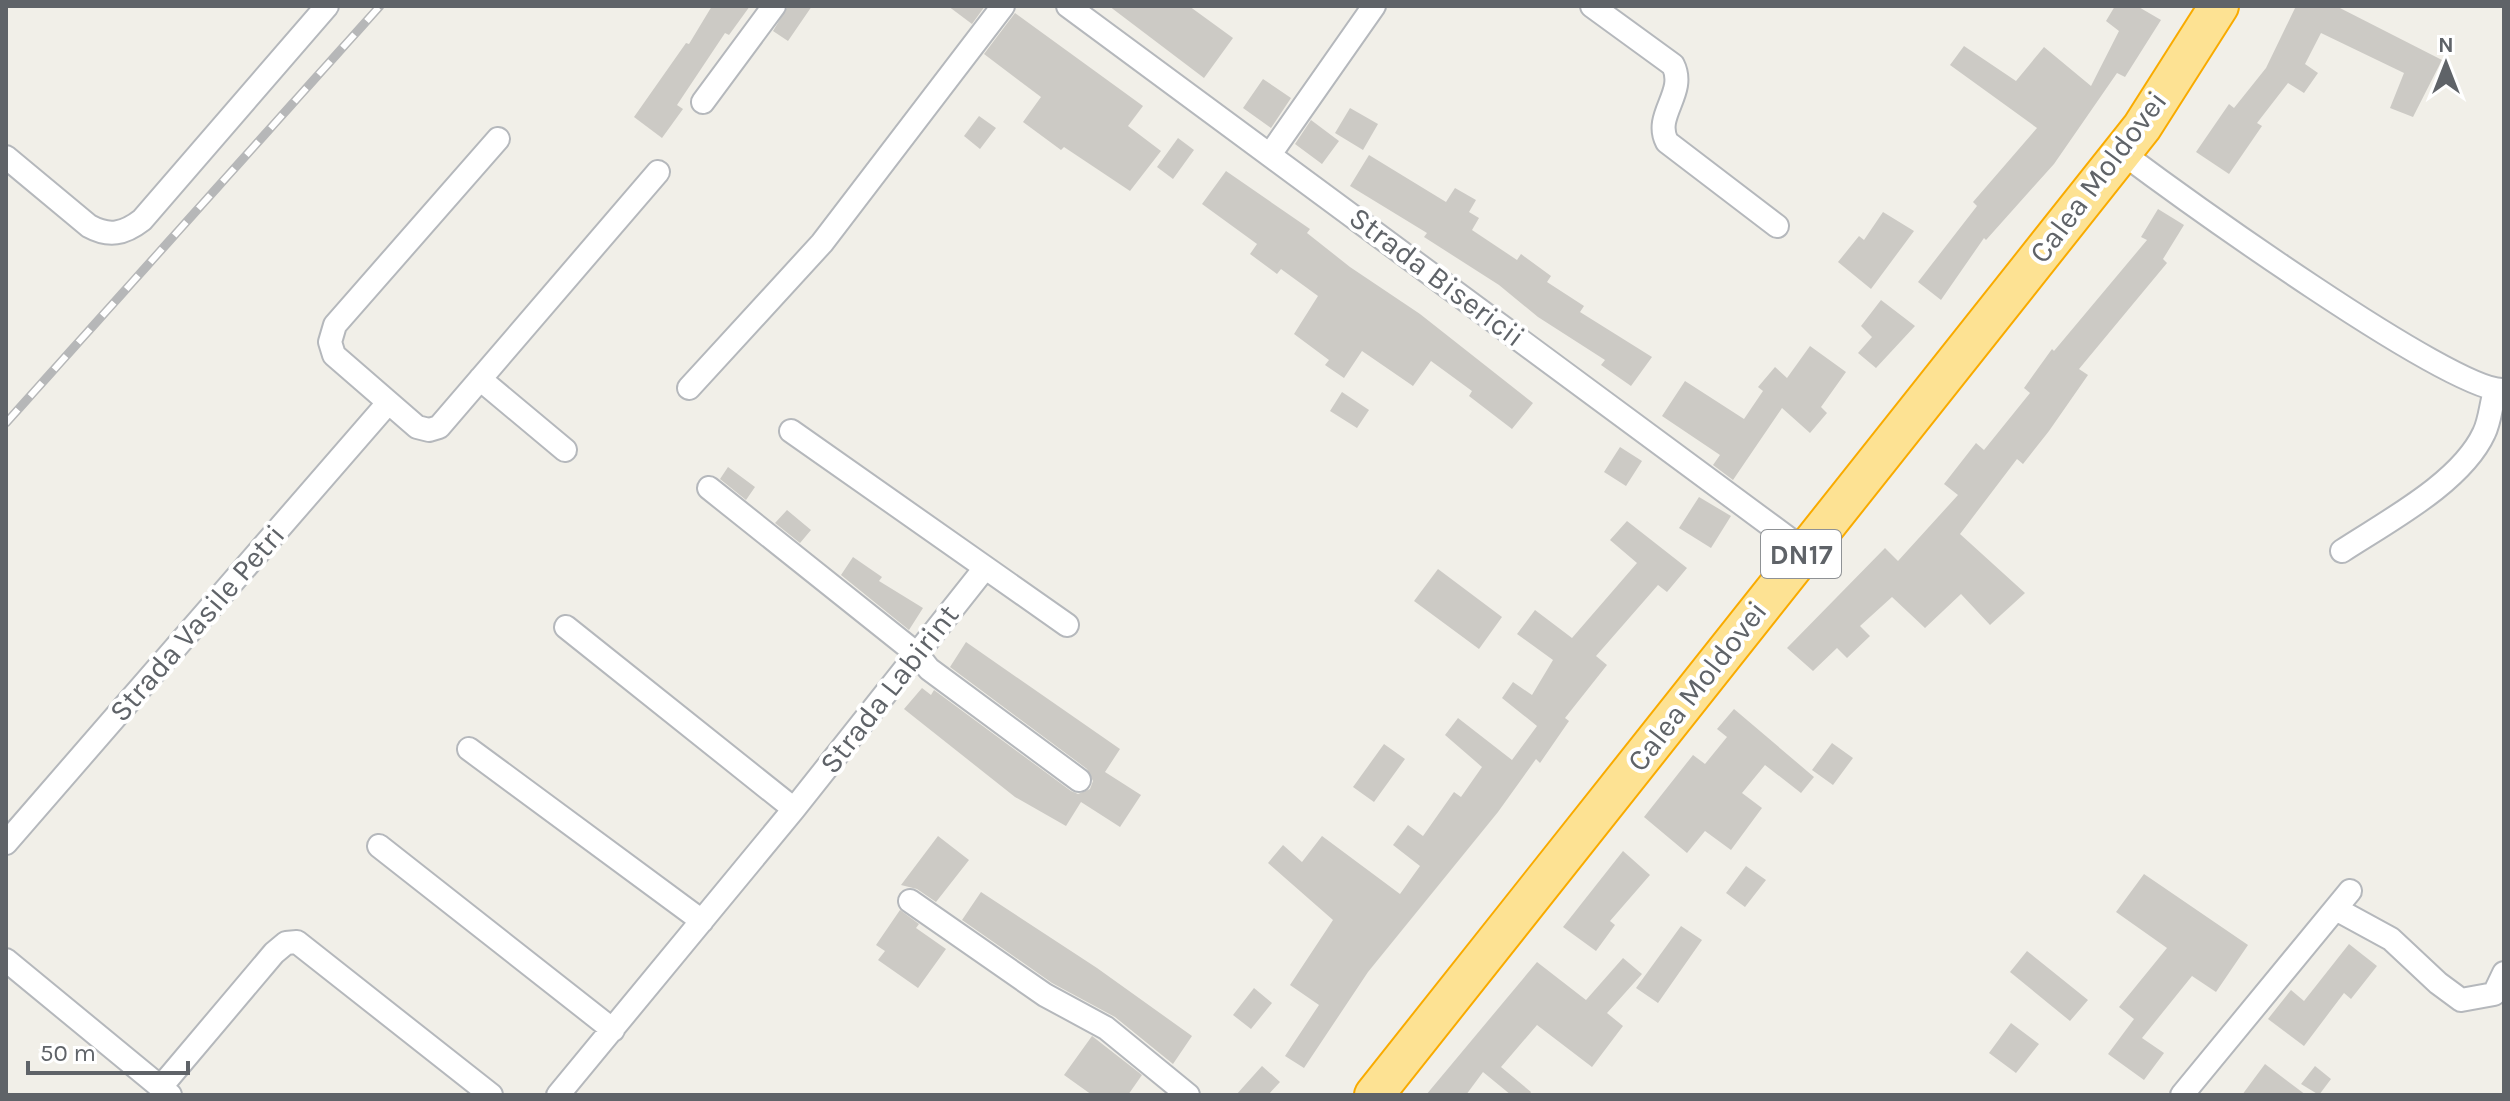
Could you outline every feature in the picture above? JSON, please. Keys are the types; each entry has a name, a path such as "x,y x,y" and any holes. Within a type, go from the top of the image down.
{"highway":[{"name":"Calea Moldovei","path":"1374,1095 2142,127 2219,6"}],"street":[{"path":"6,157 89,226 103,233 130,229 142,220 327,6"},
{"path":"703,102 774,6"},
{"path":"689,388 822,243 1003,6"},
{"name":"Strada Bisericii","path":"1068,6 1271,153 1804,550"},
{"path":"1271,153 1374,6"},
{"path":"1592,6 1673,65 1678,87 1663,124 1667,142 1777,226"},
{"path":"498,139 335,325 330,342 334,355 417,427 429,430 439,427 658,172"},
{"path":"2121,152 2201,212 2445,370 2499,390 2484,433 2464,461 2431,492 2342,551"},
{"path":"480,379 565,450"},
{"name":"Strada Vasile Petri","path":"6,843 388,403"},
{"path":"791,431 1067,625"},
{"path":"709,488 917,654 929,669 1079,780"},
{"name":"Strada Labirint","path":"558,1095 794,809 985,568"},
{"path":"566,627 794,809"},
{"path":"469,749 702,921"},
{"path":"379,846 613,1030"},
{"path":"2182,1095 2350,891"},
{"path":"910,901 1045,995 1106,1028 1188,1095"},
{"path":"2336,909 2391,939 2461,1000 2494,994 2504,973"},
{"path":"6,960 165,1091 274,953 286,943 297,942 491,1095"}],"building":[{"path":"712,6 750,6 729,35 725,33 677,105 683,109 662,138 634,117 686,43 689,44"},
{"path":"788,6 812,6 788,41 773,31"},
{"path":"948,6 985,6 972,24"},
{"path":"1109,6 1189,6 1233,38 1204,78"},
{"path":"2115,6 2137,6 2161,20 2125,77 2117,73 2054,164 1986,240 1984,238 1941,300 1918,282 1977,206 1973,202 2037,128 1950,65 1964,46 2016,81 2044,47 2091,86 2119,31 2106,21"},
{"path":"2296,6 2336,6 2442,60 2413,117 2390,108 2404,73 2321,33 2305,64 2318,73 2304,93 2288,83 2257,123 2262,126 2229,174 2196,152 2229,104 2234,108 2266,68"},
{"path":"1015,13 1143,106 1128,126 1161,151 1130,191 1064,147 1061,150 1023,122 1041,97 984,54"},
{"path":"1263,79 1291,98 1271,128 1243,108"},
{"path":"1350,108 1378,124 1363,150 1335,133"},
{"path":"979,116 996,128 980,149 964,136"},
{"path":"1311,120 1339,141 1322,164 1295,144"},
{"path":"1178,138 1194,150 1173,179 1157,167"},
{"path":"1369,155 1446,202 1455,188 1476,200 1469,212 1479,218 1472,230 1517,260 1521,254 1551,276 1547,282 1584,306 1580,312 1652,357 1631,386 1601,365 1605,360 1538,317 1499,285 1424,237 1427,233 1350,186"},
{"path":"1226,171 1310,229 1307,233 1350,267 1420,314 1533,403 1512,429 1469,396 1472,391 1431,361 1413,386 1362,351 1344,378 1325,365 1329,360 1294,334 1318,296 1281,269 1277,274 1250,254 1257,244 1202,204"},
{"path":"2158,209 2184,225 2163,259 2167,263 2079,369 2088,375 2049,431 2023,464 2017,459 1960,534 2025,593 1990,625 1961,594 1925,628 1892,597 1860,626 1870,636 1847,658 1837,648 1813,671 1787,648 1885,548 1898,561 1958,495 1944,484 1976,443 1984,450 2030,393 2024,388 2052,349 2054,351 2147,240 2141,237"},
{"path":"1883,212 1914,231 1871,289 1838,262 1859,236 1864,240"},
{"path":"1881,300 1915,326 1876,368 1858,353 1872,337 1861,326"},
{"path":"1810,346 1846,372 1821,407 1827,413 1810,433 1782,408 1733,480 1713,465 1720,455 1662,416 1685,381 1744,419 1763,391 1758,387 1775,367 1787,378"},
{"path":"1342,392 1369,410 1357,428 1330,411"},
{"path":"1620,447 1642,461 1626,486 1604,472"},
{"path":"728,467 755,487 746,500 720,479"},
{"path":"1699,497 1731,516 1711,548 1679,528"},
{"path":"787,510 811,530 800,543 775,523"},
{"path":"1627,521 1687,568 1667,592 1658,585 1596,656 1607,665 1565,718 1569,721 1540,763 1536,759 1498,812 1368,972 1304,1068 1285,1056 1319,1005 1290,985 1333,920 1268,863 1283,845 1302,862 1322,836 1400,894 1420,866 1393,845 1408,825 1423,836 1454,792 1461,797 1482,767 1445,735 1458,718 1512,760 1537,726 1502,698 1513,682 1532,695 1553,660 1517,634 1535,610 1572,638 1637,563 1610,540"},
{"path":"853,557 882,577 879,581 923,608 909,630 841,575"},
{"path":"1438,569 1502,617 1479,649 1414,601"},
{"path":"966,642 1120,749 1105,772 1141,795 1120,827 1081,802 1066,826 1015,797 904,709 922,688 931,695 934,690 1071,791 1078,794 1090,789 1093,781 1087,769 950,667"},
{"path":"1734,709 1814,777 1801,793 1765,765 1742,793 1762,808 1731,850 1705,831 1687,853 1644,817 1693,755 1705,764 1727,737 1717,729"},
{"path":"1832,743 1853,758 1833,785 1812,770"},
{"path":"1384,744 1405,759 1374,802 1353,787"},
{"path":"938,836 969,860 936,902 917,889 901,885"},
{"path":"1623,851 1650,875 1610,921 1615,925 1596,951 1563,927"},
{"path":"1746,866 1766,880 1745,907 1726,893"},
{"path":"2144,874 2248,945 2216,992 2192,976 2142,1038 2164,1053 2144,1080 2108,1054 2134,1019 2119,1007 2167,948 2116,912"},
{"path":"981,892 1097,968 1192,1036 1173,1064 1115,1017 1052,983 962,920"},
{"path":"900,910 919,924 916,928 946,949 918,988 878,960 885,951 876,945"},
{"path":"1681,926 1702,940 1658,1003 1636,988"},
{"path":"2349,944 2377,966 2351,999 2344,993 2304,1046 2268,1019 2291,990 2304,1001"},
{"path":"2027,951 2088,1000 2070,1021 2010,972"},
{"path":"1623,958 1642,974 1607,1013 1623,1026 1592,1067 1537,1025 1501,1067 1531,1092 1529,1095 1511,1095 1483,1072 1466,1095 1426,1095 1537,962 1586,1000"},
{"path":"1254,988 1272,1003 1251,1029 1233,1015"},
{"path":"2011,1023 2039,1044 2016,1073 1989,1053"},
{"path":"1092,1036 1142,1075 1128,1095 1092,1095 1064,1075"},
{"path":"2265,1064 2306,1095 2242,1095"},
{"path":"1262,1066 1280,1082 1268,1095 1236,1095"},
{"path":"2315,1066 2331,1079 2319,1095 2301,1084"}],"railway":[{"path":"6,423 380,6"}]}
